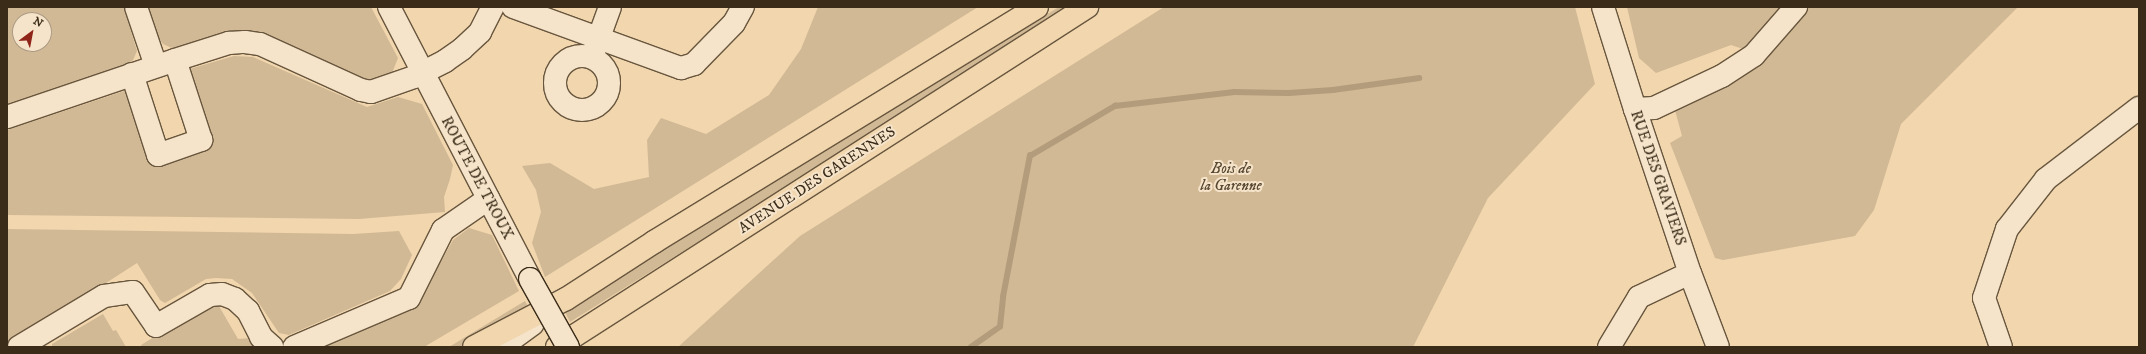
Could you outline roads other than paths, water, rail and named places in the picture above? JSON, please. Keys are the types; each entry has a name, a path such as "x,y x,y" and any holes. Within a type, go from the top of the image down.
{"main road":[{"name":"AVENUE DES GARENNES","path":"566,299 654,242 1037,7"},
{"name":"AVENUE DES GARENNES","path":"585,328 644,292 1087,7"},
{"path":"474,347 566,299"},
{"path":"557,347 585,328"}],"street":[{"path":"132,74 158,155 201,140 165,63 136,7"},
{"name":"ROUTE DE TROUX","path":"389,7 530,279 568,347"},
{"path":"7,116 229,43 245,42 260,44 360,90 371,92 405,81 445,61 462,49 480,32 493,7"},
{"path":"513,7 595,48 671,65 687,67 694,64 734,23 743,7"},
{"path":"595,48 610,7"},
{"name":"RUE DES GRAVIERS","path":"1603,7 1635,109 1690,272 1718,347"},
{"path":"1635,109 1654,108 1722,76 1754,55 1796,7"},
{"path":"2001,347 1984,298 2007,229 2046,179 2139,108"},
{"path":"294,347 409,298 443,230 488,199"},
{"path":"1609,347 1639,297 1690,272"},
{"path":"32,344 104,296 133,292 156,326 210,295 222,294 235,299 248,311 261,337 272,347"},
{"name":"AVENUE DES GARENNES","path":"501,347 566,299"},
{"name":"AVENUE DES GARENNES","path":"544,347 585,328"}],"waterway":[{"path":"971,347 1000,327 1003,297 1030,156 1115,106 1234,92 1289,93 1333,90 1419,78"}],"park label":[{"name":"Bois de la Garenne","path":"1231,176"}]}
